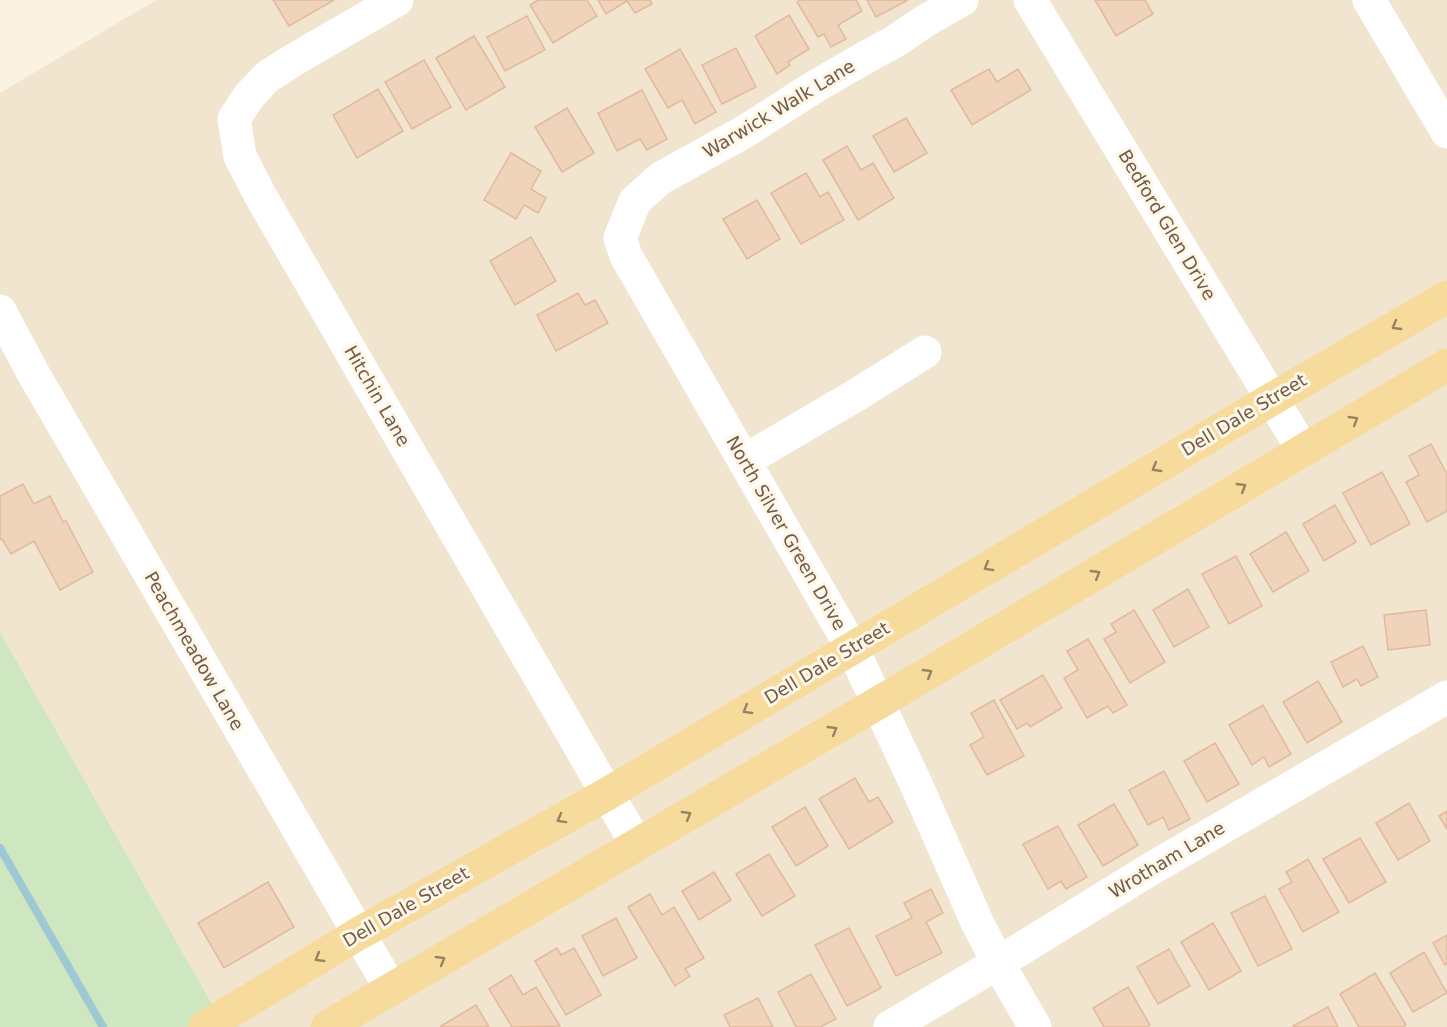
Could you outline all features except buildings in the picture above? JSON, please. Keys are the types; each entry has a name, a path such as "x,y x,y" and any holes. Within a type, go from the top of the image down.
{"main road":[{"name":"Dell Dale Street","path":"205,1027 358,934 607,794 1447,297"},
{"path":"327,1027 1447,365"}],"street":[{"name":"Hitchin Lane","path":"397,0 267,77 249,96 234,119 240,156 272,216 637,845"},
{"name":"Warwick Walk Lane","path":"620,238 635,201 661,178 744,132 816,86 962,0"},
{"name":"Bedford Glen Drive","path":"1030,0 1304,450"},
{"path":"1370,0 1447,132"},
{"name":"North Silver Green Drive","path":"620,238 626,256 852,648 977,922 1035,1027"},
{"name":"Peachmeadow Lane","path":"0,311 33,373 391,989"},
{"path":"744,461 925,352"},
{"name":"Wrotham Lane","path":"890,1027 1149,870 1447,697"}],"shaded area":[{"path":"156,0 1447,0 1447,1027 225,1027 0,632 0,93"}],"green space":[{"path":"0,632 225,1027 0,1027"}],"waterway":[{"path":"0,848 103,1027"}]}
